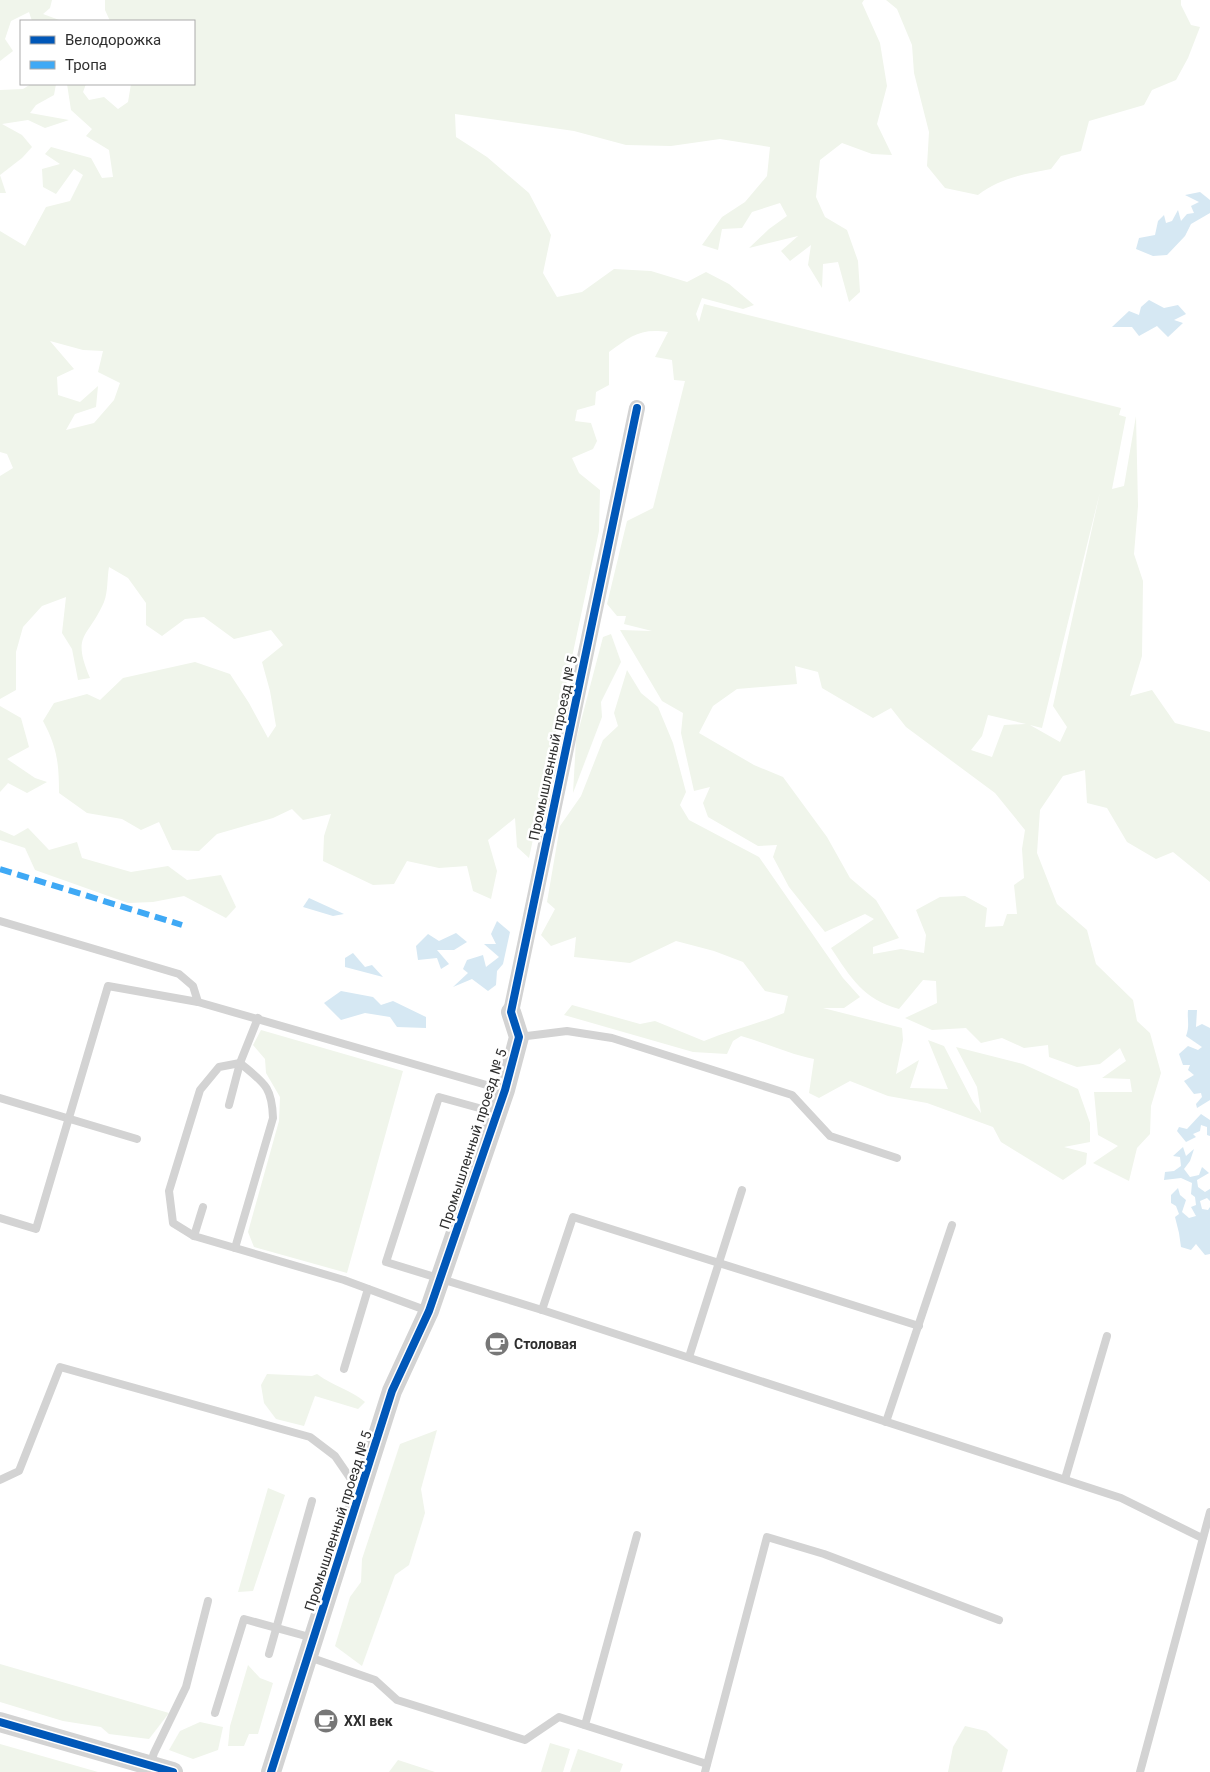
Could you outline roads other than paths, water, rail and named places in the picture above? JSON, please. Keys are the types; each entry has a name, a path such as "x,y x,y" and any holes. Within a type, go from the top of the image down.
{"street":[{"name":"Промышленный проезд № 5","path":"271,1772 392,1391 429,1311 505,1090 519,1037 511,1012 638,408"},
{"path":"0,1722 149,1769 174,1772"}],"lane":[{"path":"0,921 179,974 193,986 198,1002"},
{"path":"0,1218 36,1229 108,986 198,1002 505,1090"},
{"path":"229,1105 240,1063 258,1018"},
{"path":"519,1037 567,1031 612,1038 792,1095 830,1136 897,1158"},
{"path":"240,1063 219,1067 200,1090 169,1191 173,1222 194,1236 368,1289 429,1311"},
{"path":"235,1248 273,1118 272,1099 265,1084 240,1063"},
{"path":"497,1113 439,1097 386,1262 689,1357 1121,1498 1202,1538"},
{"path":"0,1098 137,1139"},
{"path":"689,1357 742,1190"},
{"path":"194,1236 203,1207"},
{"path":"542,1310 573,1218 919,1326"},
{"path":"886,1422 952,1226"},
{"path":"344,1369 368,1289"},
{"path":"1064,1479 1107,1336"},
{"path":"0,1480 19,1471 60,1367 310,1437 336,1456 360,1492"},
{"path":"269,1654 312,1501"},
{"path":"1140,1772 1210,1512"},
{"path":"585,1725 636,1535"},
{"path":"215,1714 244,1619 277,1628 375,1680 397,1700 525,1740 559,1717 706,1768 767,1537 824,1554 1000,1620"},
{"path":"149,1769 154,1753 186,1687 208,1602"}],"water":[{"path":"1200,192 1210,200 1210,213 1191,224 1185,236 1167,255 1153,256 1136,249 1139,238 1155,235 1158,221 1164,215 1166,223 1172,221 1178,210 1181,221 1187,214 1194,213 1191,206 1199,202 1185,195"},
{"path":"1149,300 1164,308 1178,305 1186,314 1174,320 1183,323 1168,337 1157,326 1139,336 1132,327 1112,327 1129,311 1139,315 1141,307"},
{"path":"309,898 344,914 333,916 303,907"},
{"path":"497,921 510,932 503,964 497,971 496,985 488,991 472,979 453,987 468,973 463,969 467,960 483,955 486,967 499,957 484,944 496,944 491,934"},
{"path":"456,933 467,942 454,950 437,950 449,964 441,969 437,958 418,960 416,946 428,934 439,941"},
{"path":"353,953 365,967 372,965 383,977 345,967 345,958"},
{"path":"341,991 373,997 381,1005 393,1001 426,1017 426,1028 397,1027 390,1017 365,1013 341,1020 324,1003"},
{"path":"1188,1010 1197,1010 1196,1027 1202,1024 1210,1028 1210,1100 1197,1108 1196,1104 1202,1097 1201,1093 1194,1094 1184,1081 1194,1075 1188,1070 1190,1065 1183,1065 1179,1054 1188,1046 1198,1050 1202,1047 1186,1036"},
{"path":"1201,1114 1210,1120 1210,1136 1207,1135 1207,1127 1201,1125 1200,1131 1193,1134 1196,1137 1186,1142 1177,1131 1179,1127 1187,1129"},
{"path":"1183,1147 1186,1156 1194,1149 1190,1161 1184,1169 1190,1177 1199,1175 1202,1167 1209,1173 1197,1180 1198,1187 1205,1192 1210,1189 1210,1201 1207,1198 1200,1201 1202,1209 1208,1210 1210,1207 1210,1254 1205,1255 1196,1244 1191,1250 1181,1247 1175,1217 1179,1214 1176,1206 1171,1203 1171,1195 1178,1188 1180,1195 1186,1200 1182,1212 1189,1218 1196,1216 1191,1207 1196,1205 1195,1197 1191,1194 1192,1183 1181,1178 1164,1180 1165,1172 1174,1171 1181,1166 1180,1157 1173,1156"}],"place":[{"name":"Столовая","path":"497,1344"},
{"name":"XXI век","path":"326,1721"}]}
